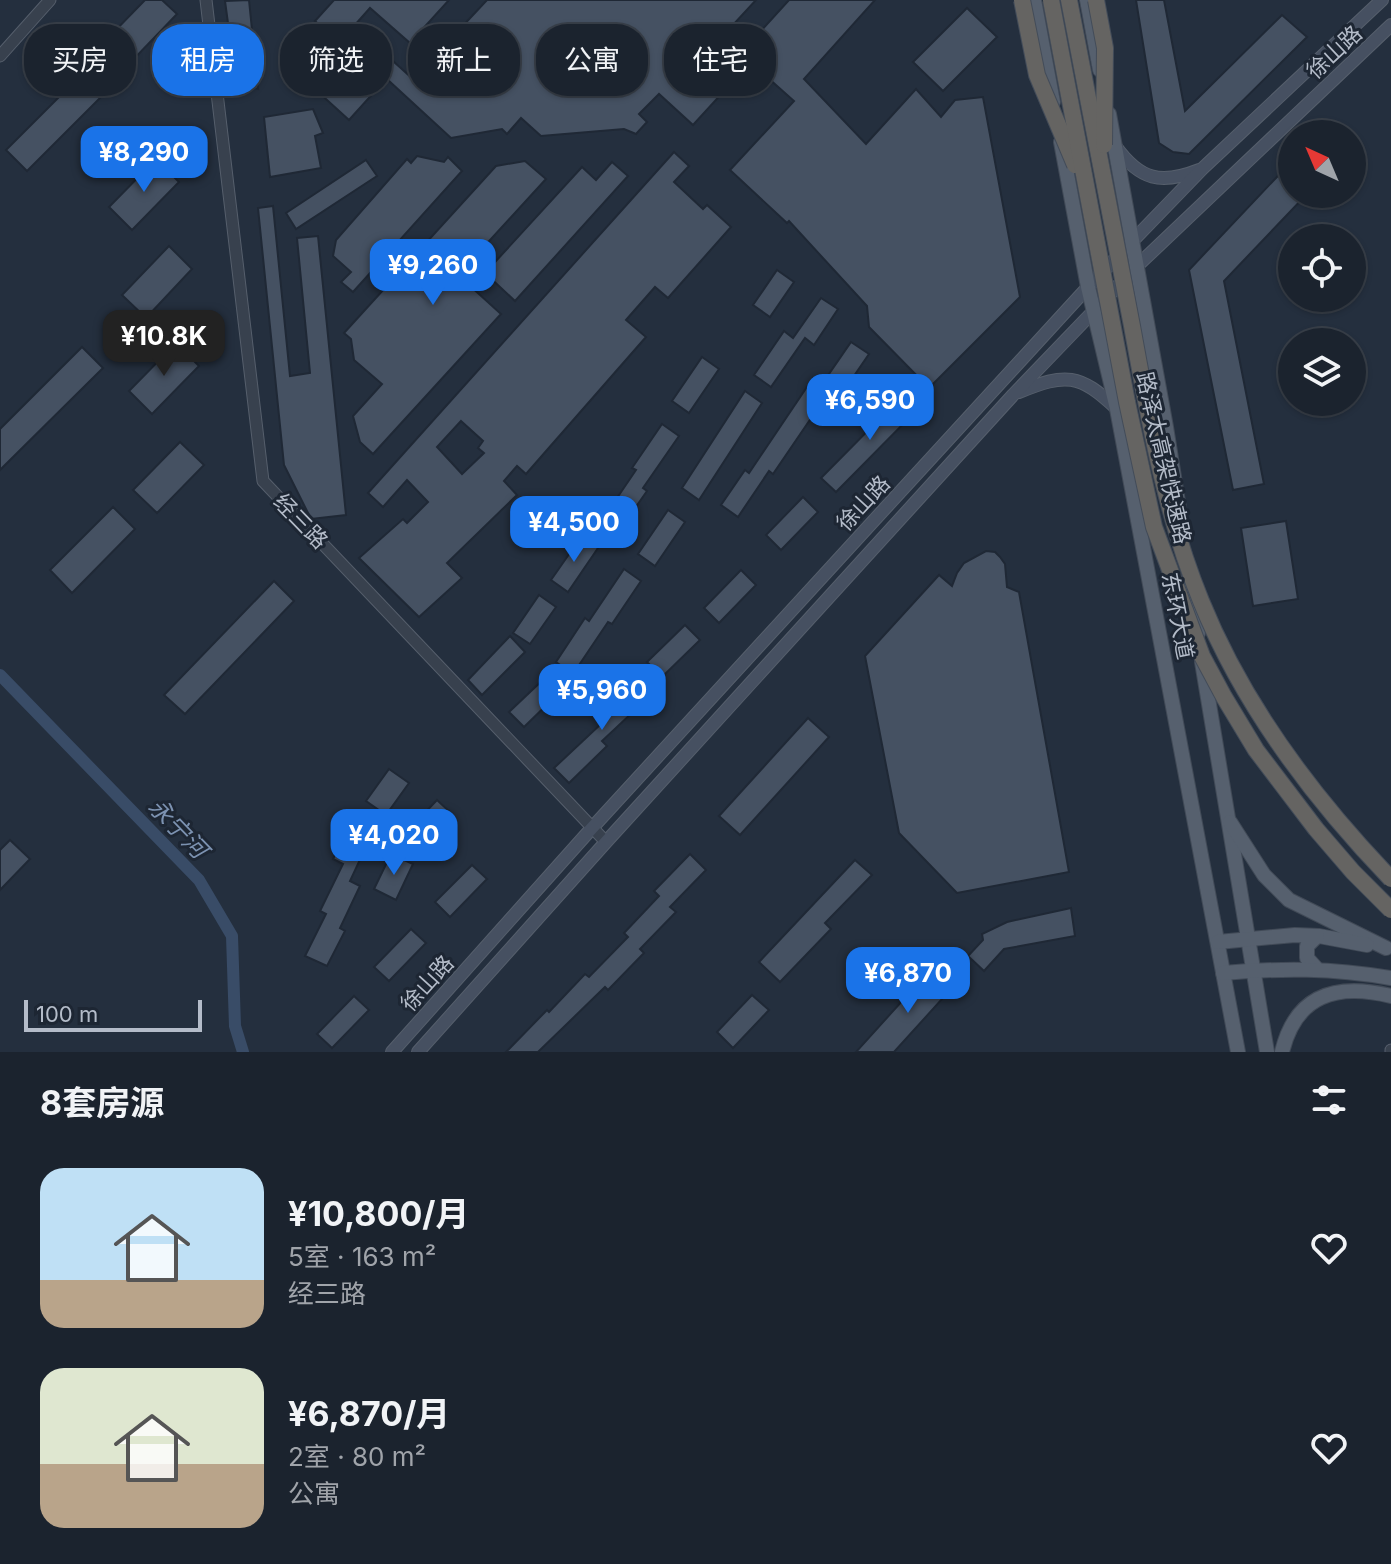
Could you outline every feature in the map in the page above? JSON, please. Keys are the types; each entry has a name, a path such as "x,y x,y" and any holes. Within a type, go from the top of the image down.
{"highway":[{"path":"1022,0 1037,75 1088,194"},
{"name":"路泽太高架快速路","path":"1051,0 1127,402 1154,527 1202,656 1256,750 1316,829 1391,910"},
{"name":"路泽太高架快速路","path":"1069,0 1170,515 1201,601 1239,679 1275,738 1335,816 1391,879"},
{"path":"1096,0 1105,48 1104,182"}],"main road":[{"name":"东环大道","path":"1034,0 1088,287 1117,409 1238,1052"},
{"name":"东环大道","path":"1087,0 1169,443 1226,817 1267,1052"},
{"name":"徐山路","path":"392,1052 592,828 1088,287 1202,169 1382,0"},
{"name":"徐山路","path":"418,1052 1013,395 1136,267 1391,25"},
{"path":"1114,144 1130,166 1147,176 1179,178 1202,169"},
{"path":"1013,395 1053,378 1080,381 1097,390 1117,409"},
{"path":"1226,817 1264,875 1289,900 1389,949"},
{"path":"1218,942 1317,936 1389,949"},
{"path":"1316,968 1307,958 1307,946 1317,936"},
{"path":"1223,973 1316,968 1391,978"},
{"path":"1282,1052 1294,1018 1309,1003 1338,993 1368,990 1391,996"}],"street":[{"path":"0,56 50,0"},
{"name":"经三路","path":"206,0 263,481 606,842"}],"building":[{"path":"145,0 162,0 177,14 167,24 152,24 152,40 136,57 136,24 122,24"},
{"path":"249,0 251,24 228,24 225,1"},
{"path":"334,0 449,0 427,24 408,24 408,41 392,24 370,8 356,24 318,24 315,21"},
{"path":"487,0 756,0 734,24 664,24 664,96 719,96 693,125 659,94 639,114 647,122 636,134 624,129 541,136 521,118 507,134 502,129 451,138 392,84 392,60 408,75 408,96 520,96 520,24 465,24"},
{"path":"789,0 875,0 804,79 866,144 916,89 941,117 955,100 983,97 1020,297 929,388 869,327 867,306 789,221 787,223 730,170 794,101 776,85 776,24 767,24"},
{"path":"1136,0 1164,0 1185,111 1282,15 1307,37 1189,154 1173,152 1159,143"},
{"path":"967,8 997,37 943,91 913,62"},
{"path":"60,96 102,96 27,171 6,150"},
{"path":"323,96 371,96 349,120"},
{"path":"313,109 323,133 315,136 321,168 270,177 264,117"},
{"path":"674,152 689,166 674,182 703,209 707,205 731,227 668,298 655,287 626,320 646,337 526,474 517,466 504,481 517,495 447,563 462,578 419,617 359,558 403,519 407,523 428,502 407,480 383,507 368,493","holes":["461,421 483,441 478,448 484,453 462,474 437,447"]},
{"path":"417,156 444,162 448,157 462,171 353,292 341,282 351,272 333,256 336,240 407,159 411,163"},
{"path":"156,159 179,182 132,230 109,207"},
{"path":"366,160 377,176 296,229 286,213"},
{"path":"525,161 546,179 458,275 501,314 373,454 360,442 353,416 382,384 354,360 351,339 344,333 496,166"},
{"path":"612,162 628,176 515,301 485,273 582,167 596,180"},
{"path":"1278,176 1278,208 1294,208 1224,281 1264,484 1233,490 1189,270"},
{"path":"273,206 290,376 310,373 297,238 318,236 346,515 311,519 284,465 258,208"},
{"path":"169,246 192,269 146,318 122,295"},
{"path":"777,270 794,282 770,317 753,305"},
{"path":"821,298 838,309 814,345 805,338 771,387 754,375 784,331 793,338"},
{"path":"851,342 869,354 845,389 835,383 773,474 769,471 738,517 721,505 745,470 749,473 813,378 822,384"},
{"path":"176,343 199,366 152,414 129,391"},
{"path":"82,347 103,368 0,470 0,429"},
{"path":"702,357 719,369 689,413 672,401"},
{"path":"745,391 762,403 699,500 682,488"},
{"path":"905,393 920,407 836,492 821,478"},
{"path":"662,424 679,436 643,488 647,491 617,534 600,523"},
{"path":"180,442 204,465 157,513 133,490"},
{"path":"803,497 818,512 781,550 766,535"},
{"path":"113,507 135,529 72,593 50,570"},
{"path":"668,510 685,522 655,566 638,554"},
{"path":"1286,521 1298,599 1253,606 1241,528"},
{"path":"581,537 598,548 568,592 551,580"},
{"path":"986,551 995,552 1000,557 1005,564 1007,587 1019,592 1069,872 957,893 899,833 865,656 939,575 952,586 964,563"},
{"path":"624,569 641,581 612,624 608,622 573,674 556,662 585,618 589,621"},
{"path":"741,570 756,585 719,623 704,608"},
{"path":"274,581 294,601 185,714 164,695"},
{"path":"539,595 556,607 530,644 513,633"},
{"path":"685,625 700,640 662,677 647,662"},
{"path":"510,636 525,652 482,695 468,680"},
{"path":"548,675 562,690 524,727 509,712"},
{"path":"635,681 650,696 602,741 607,746 569,783 554,768 602,723 597,718"},
{"path":"808,718 829,737 740,835 719,816"},
{"path":"389,769 409,783 386,815 366,801"},
{"path":"437,800 452,814 416,852 401,838"},
{"path":"350,824 372,834 350,881 360,886 340,928 345,931 327,966 305,956 326,914 320,911 343,864 333,859"},
{"path":"10,840 30,859 0,890 0,850"},
{"path":"391,854 413,864 396,900 374,889"},
{"path":"690,854 706,870 670,907 676,912 640,949 644,953 608,990 605,987 538,1052 506,1052 585,974 589,977 628,937 624,933 659,896 654,891"},
{"path":"855,860 872,875 825,923 831,929 780,982 759,962"},
{"path":"472,865 487,879 450,917 435,902"},
{"path":"1071,908 1075,936 1004,949 984,971 968,956 983,940 982,934 1007,922"},
{"path":"411,929 426,943 389,981 374,967"},
{"path":"931,969 952,988 894,1052 856,1052"},
{"path":"752,995 769,1010 733,1048 717,1032"},
{"path":"354,996 369,1010 332,1048 317,1034"}],"waterway":[{"name":"永宁河","path":"0,675 199,880 232,936 235,1026 243,1052"}]}
